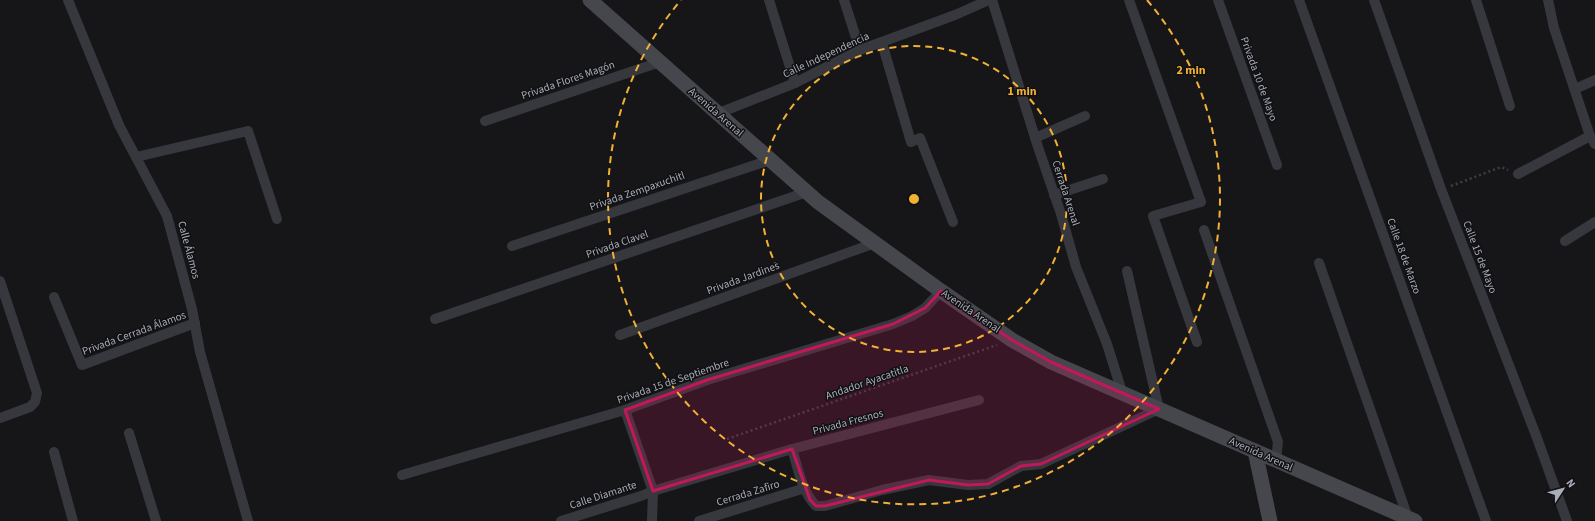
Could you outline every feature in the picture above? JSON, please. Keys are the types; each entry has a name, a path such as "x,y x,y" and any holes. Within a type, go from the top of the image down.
{"main road":[{"name":"Avenida Arenal","path":"590,0 818,202 941,291 1012,340 1051,362 1412,520"},
{"path":"1255,451 1270,521"}],"street":[{"name":"Calle Álamos","path":"68,0 119,125 167,216 202,359 248,521"},
{"path":"769,0 795,83"},
{"path":"844,0 860,50"},
{"name":"Calle Independencia","path":"718,113 795,83 860,50 955,15 989,0"},
{"name":"Cerrada Arenal","path":"992,0 1076,267 1107,344 1122,392"},
{"path":"1130,0 1202,202 1152,216 1197,342"},
{"name":"Privada 10 de Mayo","path":"1218,0 1277,165"},
{"name":"Calle 18 de Marzo","path":"1299,0 1486,521"},
{"name":"Calle 15 de Mayo","path":"1374,0 1441,189 1537,438 1567,521"},
{"path":"1476,0 1510,106"},
{"path":"1518,174 1593,140 1554,28 1548,0"},
{"path":"882,42 911,142 920,138 953,222"},
{"name":"Privada Flores Magón","path":"485,121 660,62"},
{"path":"1575,90 1595,80"},
{"path":"1035,138 1085,116"},
{"path":"136,157 248,131 277,219"},
{"name":"Privada Zempaxuchitl","path":"512,246 770,160"},
{"path":"1054,195 1103,179"},
{"name":"Privada Clavel","path":"435,319 807,192"},
{"path":"1565,241 1595,222"},
{"path":"1204,230 1278,442 1276,461"},
{"name":"Privada Jardines","path":"620,335 875,243"},
{"path":"1319,263 1412,520"},
{"path":"792,449 810,500 816,506 825,506 882,490 929,480 968,485 988,484 1021,466 1041,464 1159,409 1126,271"},
{"path":"0,280 37,393 35,402 30,407 0,418"},
{"name":"Privada 15 de Septiembre","path":"402,475 625,410 707,380 893,324 912,316 925,308 941,291"},
{"name":"Privada Cerrada Álamos","path":"54,297 82,365 194,323"},
{"name":"Privada Fresnos","path":"653,491 792,449 980,400"},
{"path":"625,410 653,491 652,521"},
{"path":"129,433 156,521"},
{"path":"54,452 73,521"},
{"name":"Cerrada Zafiro","path":"699,521 805,488"},
{"name":"Calle Diamante","path":"561,521 653,491"}],"path":[{"path":"1441,189 1501,167 1518,174"},
{"name":"Andador Ayacatitla","path":"727,439 1012,340"}],"highlighted area":[{"path":"941,291 1012,340 1051,362 1159,409 1041,464 1021,466 988,484 968,485 929,480 825,506 816,506 810,500 792,449 653,491 625,410 707,380 893,324 925,308"}]}
